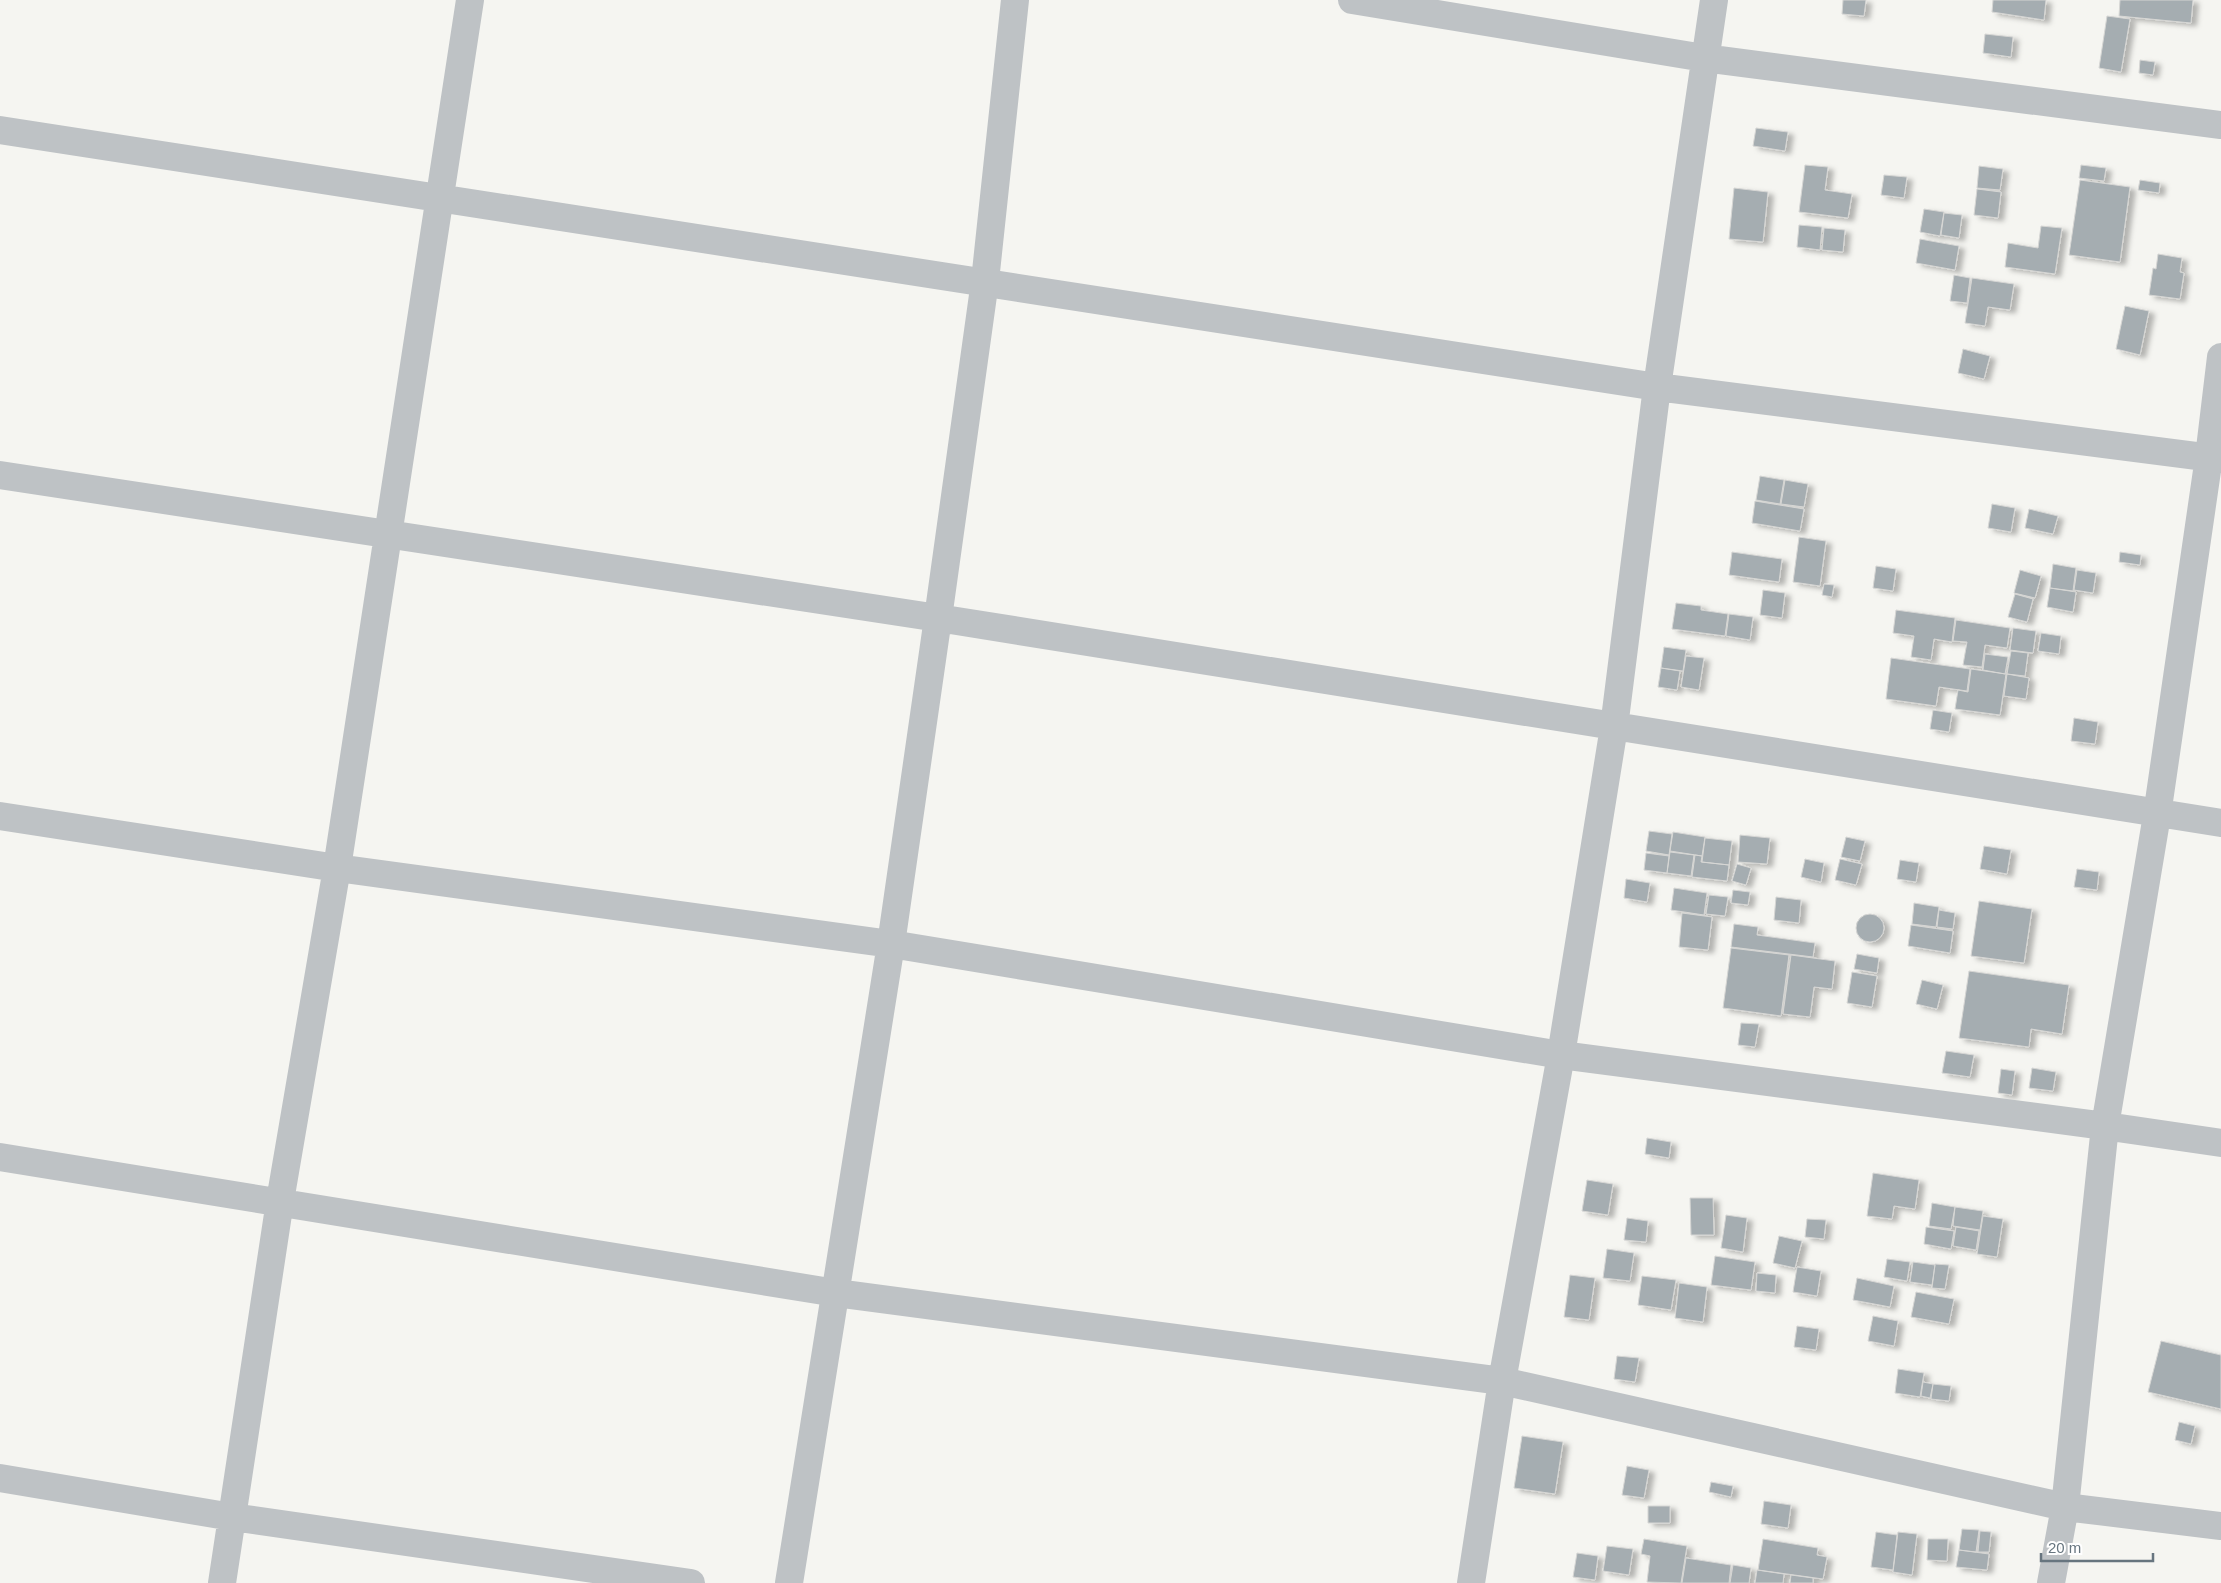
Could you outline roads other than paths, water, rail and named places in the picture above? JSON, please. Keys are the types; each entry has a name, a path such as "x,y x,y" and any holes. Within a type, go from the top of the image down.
{"street":[{"path":"222,1583 280,1201 337,868 470,0"},
{"path":"788,1583 891,944 938,618 985,281 1015,0"},
{"path":"1352,0 1704,58 2221,124"},
{"path":"1470,1583 1502,1381 1561,1056 1614,727 1657,387 1714,0"},
{"path":"0,130 985,281 1657,387 2215,458"},
{"path":"2051,1583 2065,1507 2105,1126 2215,458 2221,357"},
{"path":"0,475 938,618 2157,815 2221,823"},
{"path":"0,816 337,868 891,944 1561,1056 2105,1126 2221,1143"},
{"path":"0,1157 280,1201 836,1293 1502,1381 2065,1507 2221,1526"},
{"path":"0,1478 232,1517 691,1583"}]}
